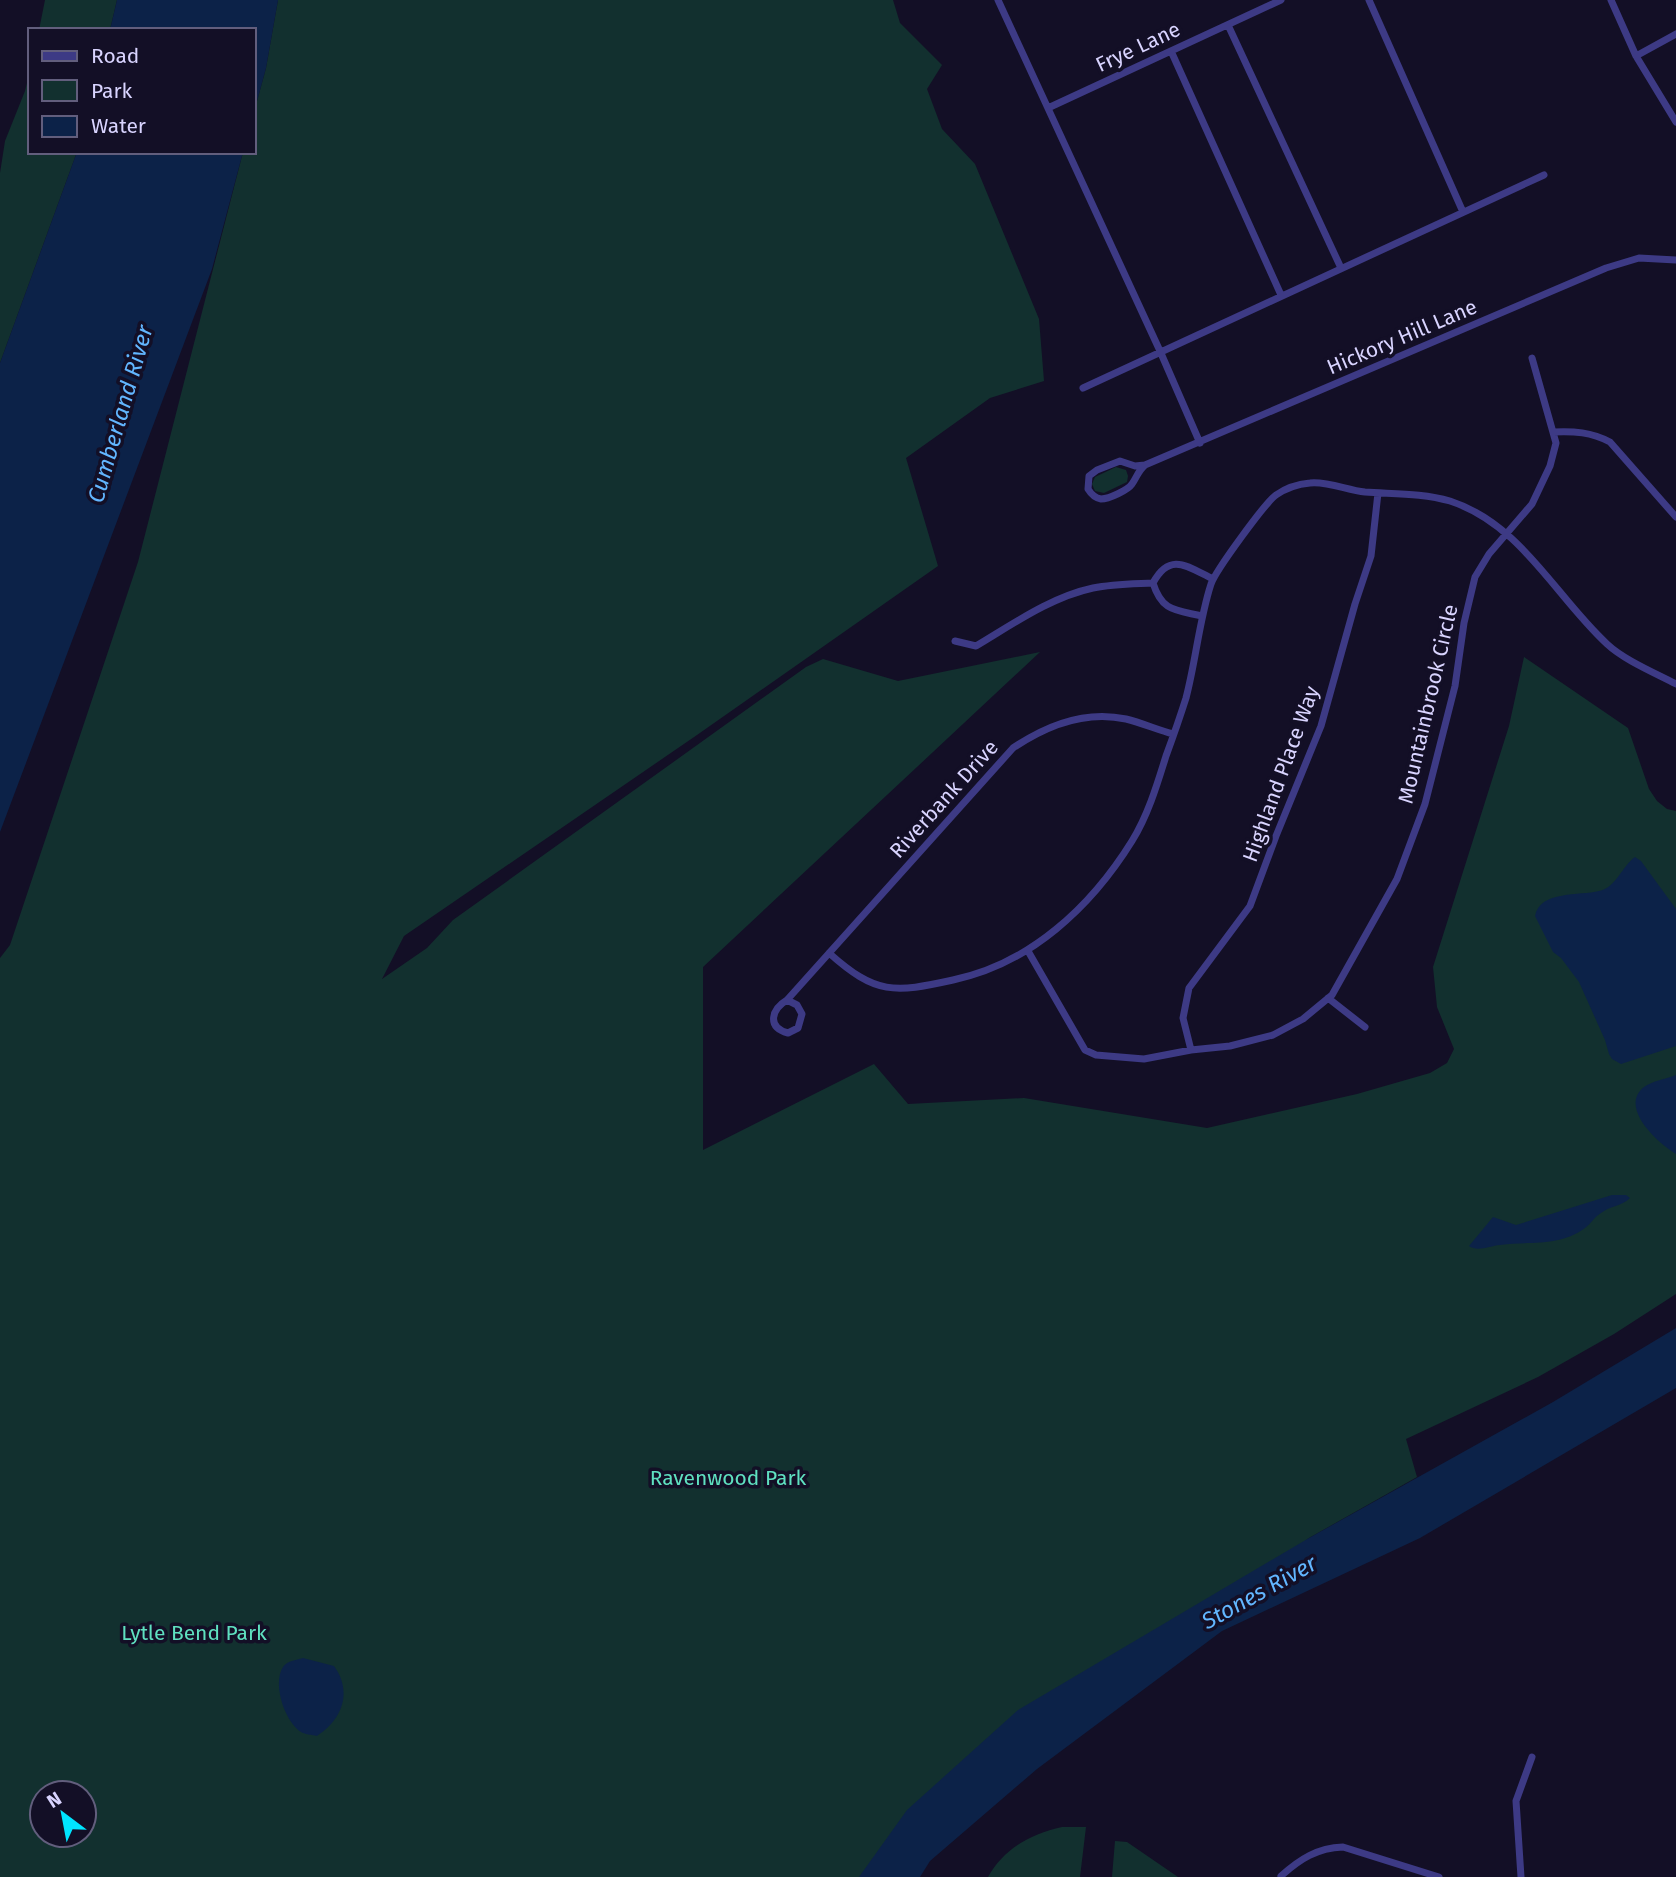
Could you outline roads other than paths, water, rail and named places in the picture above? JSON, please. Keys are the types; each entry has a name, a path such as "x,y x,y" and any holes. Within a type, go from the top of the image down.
{"street":[{"path":"998,0 1200,443"},
{"name":"Frye Lane","path":"1048,108 1281,0"},
{"path":"1369,0 1463,212"},
{"path":"1611,0 1636,56 1676,122"},
{"path":"1228,25 1341,268"},
{"path":"1636,56 1676,34"},
{"path":"1171,51 1281,295"},
{"path":"1083,388 1544,175"},
{"name":"Hickory Hill Lane","path":"1145,465 1138,471 1130,487 1105,498 1099,499 1088,489 1089,476 1097,470 1120,461 1135,466 1145,465 1606,268 1639,258 1676,260"},
{"name":"Mountainbrook Circle","path":"1028,951 1085,1050 1096,1055 1144,1059 1230,1046 1273,1035 1303,1019 1328,998 1397,879 1425,804 1455,685 1464,623 1475,577 1489,554 1532,504 1550,467 1556,443 1532,358"},
{"path":"1553,432 1578,431 1610,442 1676,517"},
{"path":"829,953 851,973 872,984 907,990 968,977 1028,951 1069,920 1098,889 1133,840 1153,796 1186,697 1202,616 1213,579 1272,497 1283,490 1314,482 1347,490 1403,493 1449,501 1481,514 1521,547 1609,646 1676,684"},
{"name":"Highland Place Way","path":"1191,1050 1183,1018 1189,988 1250,906 1321,726 1371,556 1378,493"},
{"path":"1202,616 1166,607 1157,598 1153,583 1160,570 1171,564 1183,564 1213,579"},
{"path":"955,641 976,646 1050,604 1092,588 1153,583"},
{"name":"Riverbank Drive","path":"787,1000 797,1005 802,1014 798,1028 788,1032 777,1028 772,1016 780,1004 787,1000 1013,748 1057,723 1097,716 1126,719 1174,734"},
{"path":"1328,998 1365,1027"},
{"path":"1521,1877 1516,1801 1532,1757"},
{"path":"1281,1876 1311,1854 1330,1847 1343,1847 1439,1877"}],"water":[{"path":"117,0 278,0 266,68 256,105 256,28 110,28"},
{"name":"Cumberland River","path":"76,154 242,154 212,269 0,832 0,363"},
{"path":"1635,857 1641,861 1676,909 1676,1046 1621,1064 1609,1054 1579,982 1561,958 1553,952 1535,916 1538,908 1552,898 1605,889"},
{"path":"1676,1075 1676,1154 1644,1125 1636,1105 1637,1095 1644,1087"},
{"path":"1612,1195 1626,1195 1630,1198 1596,1216 1585,1228 1565,1238 1480,1249 1469,1246 1493,1217 1516,1225"},
{"name":"Stones River","path":"1676,1328 1676,1388 1420,1538 1222,1631 1037,1769 930,1861 920,1877 859,1877 907,1810 1018,1710 1309,1538 1553,1402"},
{"path":"303,1658 334,1666 343,1686 344,1695 338,1714 317,1736 302,1733 295,1727 285,1712 280,1692 280,1674 283,1667"}],"park label":[{"name":"Ravenwood Park","path":"728,1478"},
{"name":"Lytle Bend Park","path":"194,1633"}]}
